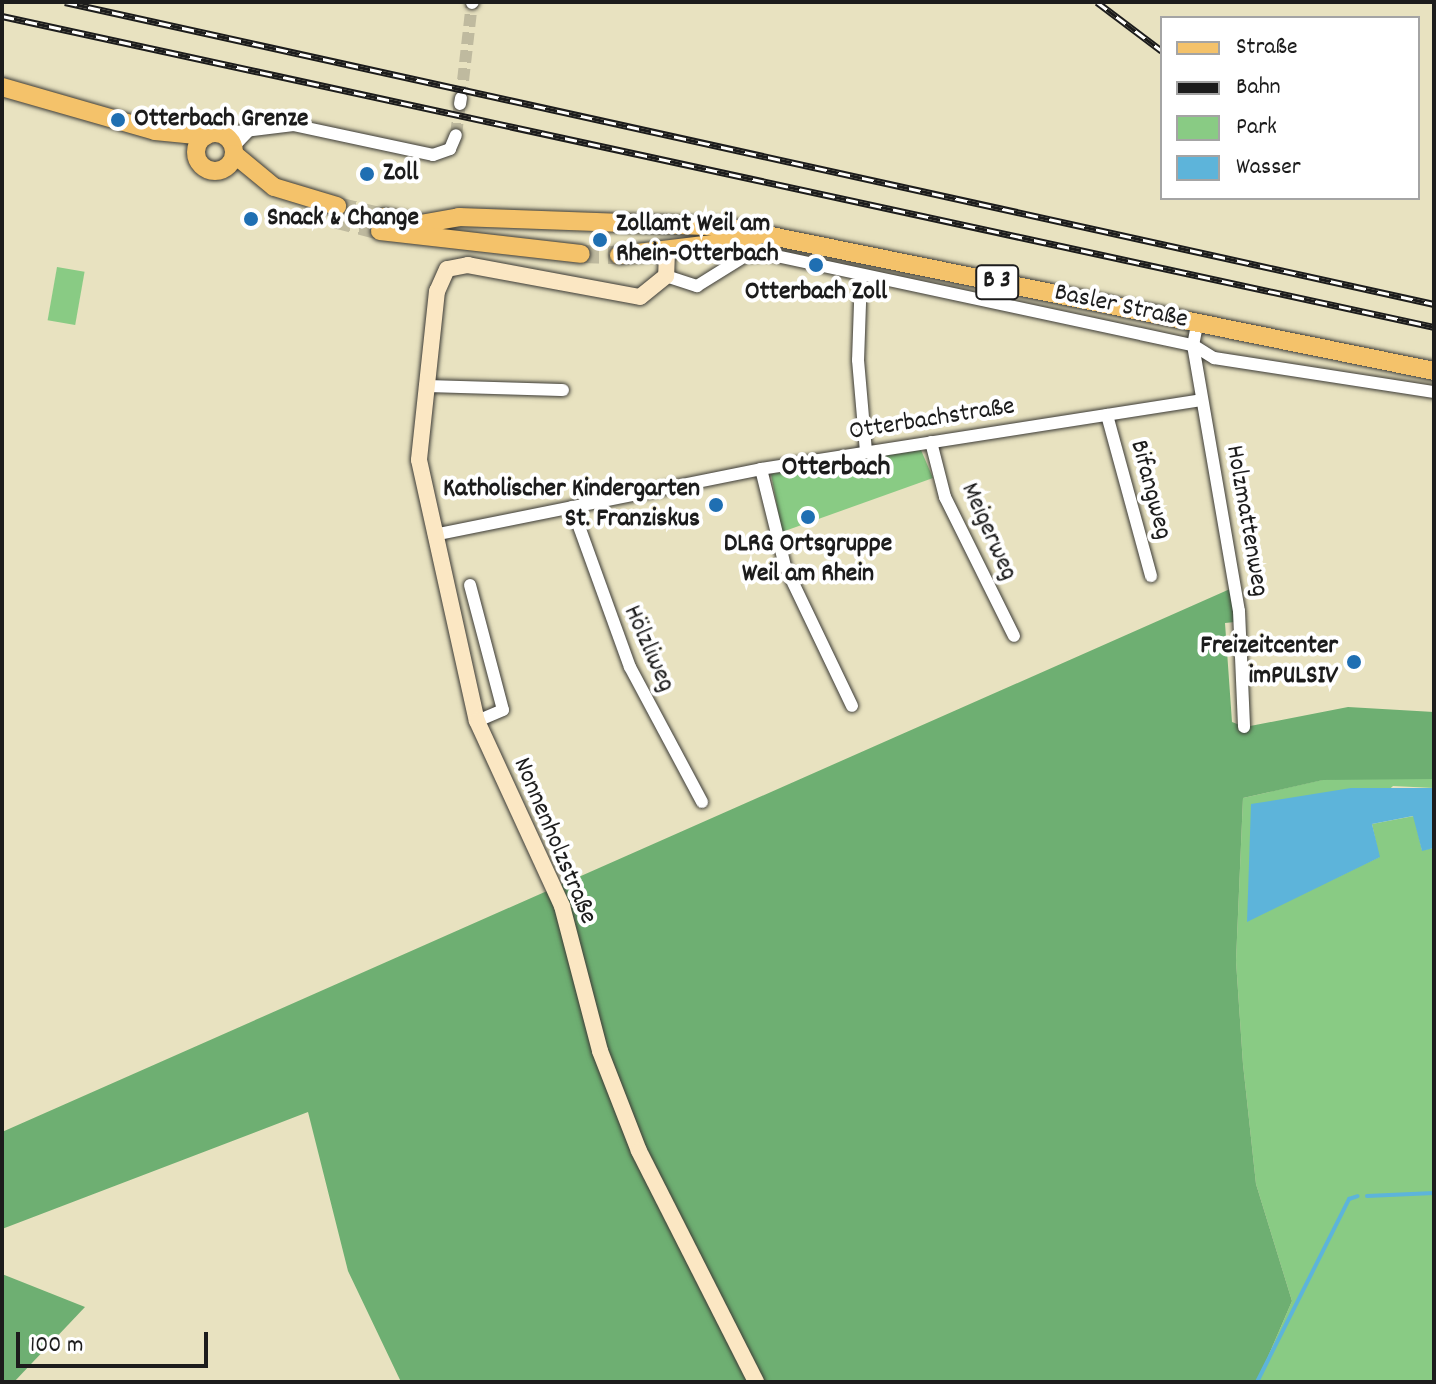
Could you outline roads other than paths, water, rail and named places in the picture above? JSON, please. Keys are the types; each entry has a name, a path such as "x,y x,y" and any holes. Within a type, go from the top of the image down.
{"main road":[{"path":"2,87 223,148 263,181 336,213"},
{"path":"155,131 197,154 207,169 223,148"},
{"path":"197,154 223,148"},
{"name":"B 3","path":"419,231 455,217 666,225 769,237 1434,371"},
{"path":"382,224 446,240 581,254"},
{"path":"666,225 667,251"},
{"name":"B 3","path":"619,255 769,237"}],"street":[{"path":"223,148 253,126"},
{"path":"223,148 253,126 305,126 433,155 446,152 456,135"},
{"path":"666,276 667,251"},
{"name":"Basler Straße","path":"666,276 697,286 753,254 1193,345 1214,358 1434,392"},
{"name":"Nonnenholzstraße","path":"666,276 648,295 619,298 452,266 437,291 419,460 477,721 562,906 600,1051 639,1151 756,1382"},
{"path":"861,275 858,360 866,452"},
{"name":"Holzmattenweg","path":"1197,325 1193,345 1239,611 1244,727"},
{"path":"425,386 563,390"},
{"name":"Otterbachstraße","path":"434,535 761,469 1202,400"},
{"name":"Bifangweg","path":"1107,415 1151,576"},
{"name":"Meigerweg","path":"931,442 945,497 1014,636"},
{"path":"761,469 785,566 852,706"},
{"name":"Hölzliweg","path":"572,507 630,667 702,802"},
{"path":"470,585 503,710 477,721"}],"water":[{"path":"1351,788 1434,788 1434,848 1422,851 1413,816 1372,824 1380,857 1247,922 1251,804"}],"waterway":[{"path":"1367,1196 1434,1193"},
{"path":"1257,1382 1349,1199 1358,1196"}],"tunnel":[{"path":"461,98 472,3"},
{"path":"456,135 460,104"},
{"path":"337,206 384,217"},
{"path":"334,219 380,231"},
{"path":"581,254 619,255"}],"railway":[{"path":"65,2 1434,304"},
{"path":"1097,2 1160,49"},
{"path":"2,16 1434,327"}],"place":[{"name":"Otterbach Grenze","path":"118,120"},
{"name":"Zoll","path":"367,174"},
{"name":"Snack & Change","path":"251,219"},
{"name":"Zollamt Weil am Rhein-Otterbach","path":"600,240"},
{"name":"Otterbach Zoll","path":"816,265"},
{"name":"Katholischer Kindergarten St. Franziskus","path":"716,505"},
{"name":"DLRG Ortsgruppe Weil am Rhein","path":"808,517"},
{"name":"Freizeitcenter imPULSIV","path":"1354,662"}],"district":[{"name":"Otterbach","path":"836,469"}]}
